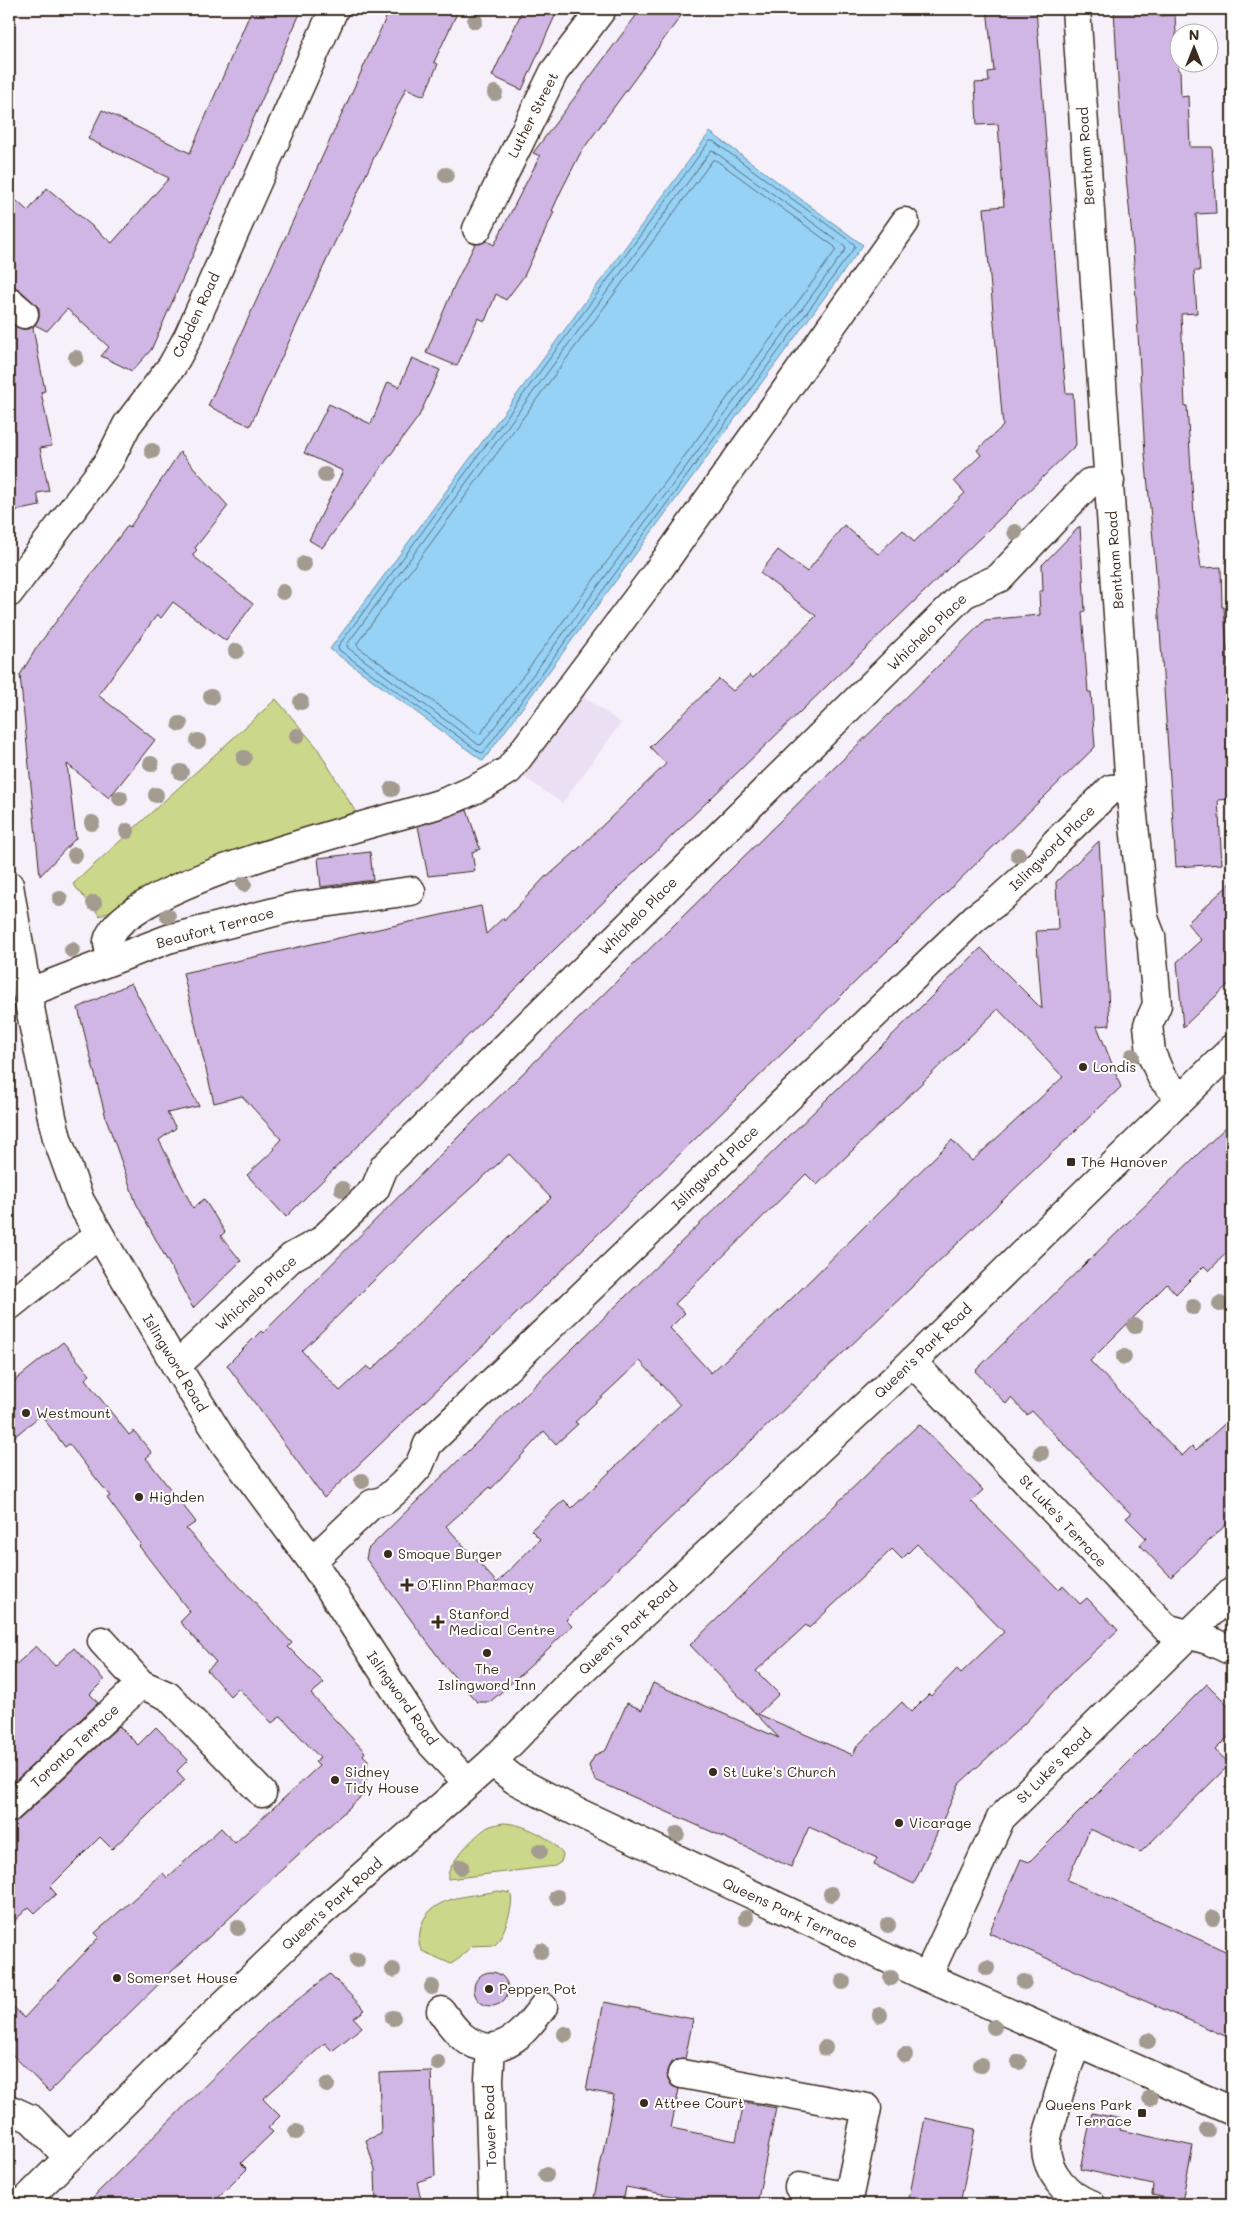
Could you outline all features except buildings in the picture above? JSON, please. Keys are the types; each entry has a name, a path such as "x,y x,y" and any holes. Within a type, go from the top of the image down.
{"street":[{"name":"Cobden Road","path":"9,593 110,460 128,425 172,366 188,337 334,9"},
{"name":"Luther Street","path":"477,229 554,72 602,9"},
{"name":"Bentham Road","path":"1076,9 1130,788 1144,918 1151,936 1157,1005 1148,1025 1151,1053 1162,1078 1181,1098"},
{"path":"113,959 108,939 118,924 137,908 258,856 443,803 479,789 509,770 660,568 905,222"},
{"name":"Whichelo Place","path":"176,1366 292,1257 321,1241 375,1190 384,1167 964,594 999,578 1089,483 1110,481"},
{"name":"Islingword Place","path":"312,1561 372,1504 385,1500 402,1485 419,1466 428,1444 968,925 1041,862 1056,842 1111,789 1130,788"},
{"name":"Islingword Road","path":"9,885 27,993 57,1138 80,1200 98,1235 225,1444 312,1561 427,1739 468,1783"},
{"name":"Beaufort Terrace","path":"27,993 168,939 294,907 411,891"},
{"name":"Queen's Park Road","path":"22,2204 195,2032 316,1917 492,1762 567,1685 912,1362 1232,1049"},
{"path":"9,1306 98,1235"},
{"name":"St Luke's Terrace","path":"912,1362 1152,1616 1166,1628 1208,1640 1232,1651"},
{"name":"St Luke's Road","path":"927,1977 1001,1818 1232,1592"},
{"path":"102,1642 141,1684 168,1696 262,1793"},
{"name":"Toronto Terrace","path":"9,1808 141,1684"},
{"name":"Queens Park Terrace","path":"492,1762 515,1780 575,1811 927,1977 1232,2112"},
{"path":"441,2012 462,2039 477,2046 492,2048 502,2046 518,2037 543,2007"},
{"path":"1077,2044 1065,2071 1046,2148 1051,2166 1060,2182 1076,2197 1091,2204"},
{"name":"Tower Road","path":"492,2048 489,2079 493,2204"},
{"path":"682,2074 867,2108 848,2201 799,2187"},
{"path":"9,2109 31,2119 68,2157"}],"shaded area":[{"path":"577,692 621,723 562,803 518,773"}],"green space":[{"path":"276,699 316,746 358,816 259,841 100,916 73,884"},
{"path":"503,1823 528,1829 545,1837 563,1855 561,1862 555,1866 448,1879 451,1866 469,1843 488,1827"},
{"path":"498,1891 510,1893 511,1904 505,1928 495,1945 471,1946 460,1958 451,1964 422,1951 419,1944 420,1932 424,1920 430,1911 439,1904 450,1900"}],"water":[{"path":"710,132 863,245 483,761 330,649"}],"place":[{"name":"Londis","path":"1083,1067"},
{"name":"The Hanover","path":"1071,1162"},
{"name":"Westmount","path":"26,1413"},
{"name":"Highden","path":"139,1497"},
{"name":"Smoque Burger","path":"388,1554"},
{"name":"O'Flinn Pharmacy","path":"407,1585"},
{"name":"Stanford Medical Centre","path":"438,1622"},
{"name":"The Islingword Inn","path":"487,1653"},
{"name":"St Luke's Church","path":"713,1772"},
{"name":"Sidney Tidy House","path":"335,1780"},
{"name":"Vicarage","path":"899,1823"},
{"name":"Somerset House","path":"117,1978"},
{"name":"Pepper Pot","path":"489,1989"},
{"name":"Attree Court","path":"644,2103"},
{"name":"Queens Park Terrace","path":"1142,2113"}]}
